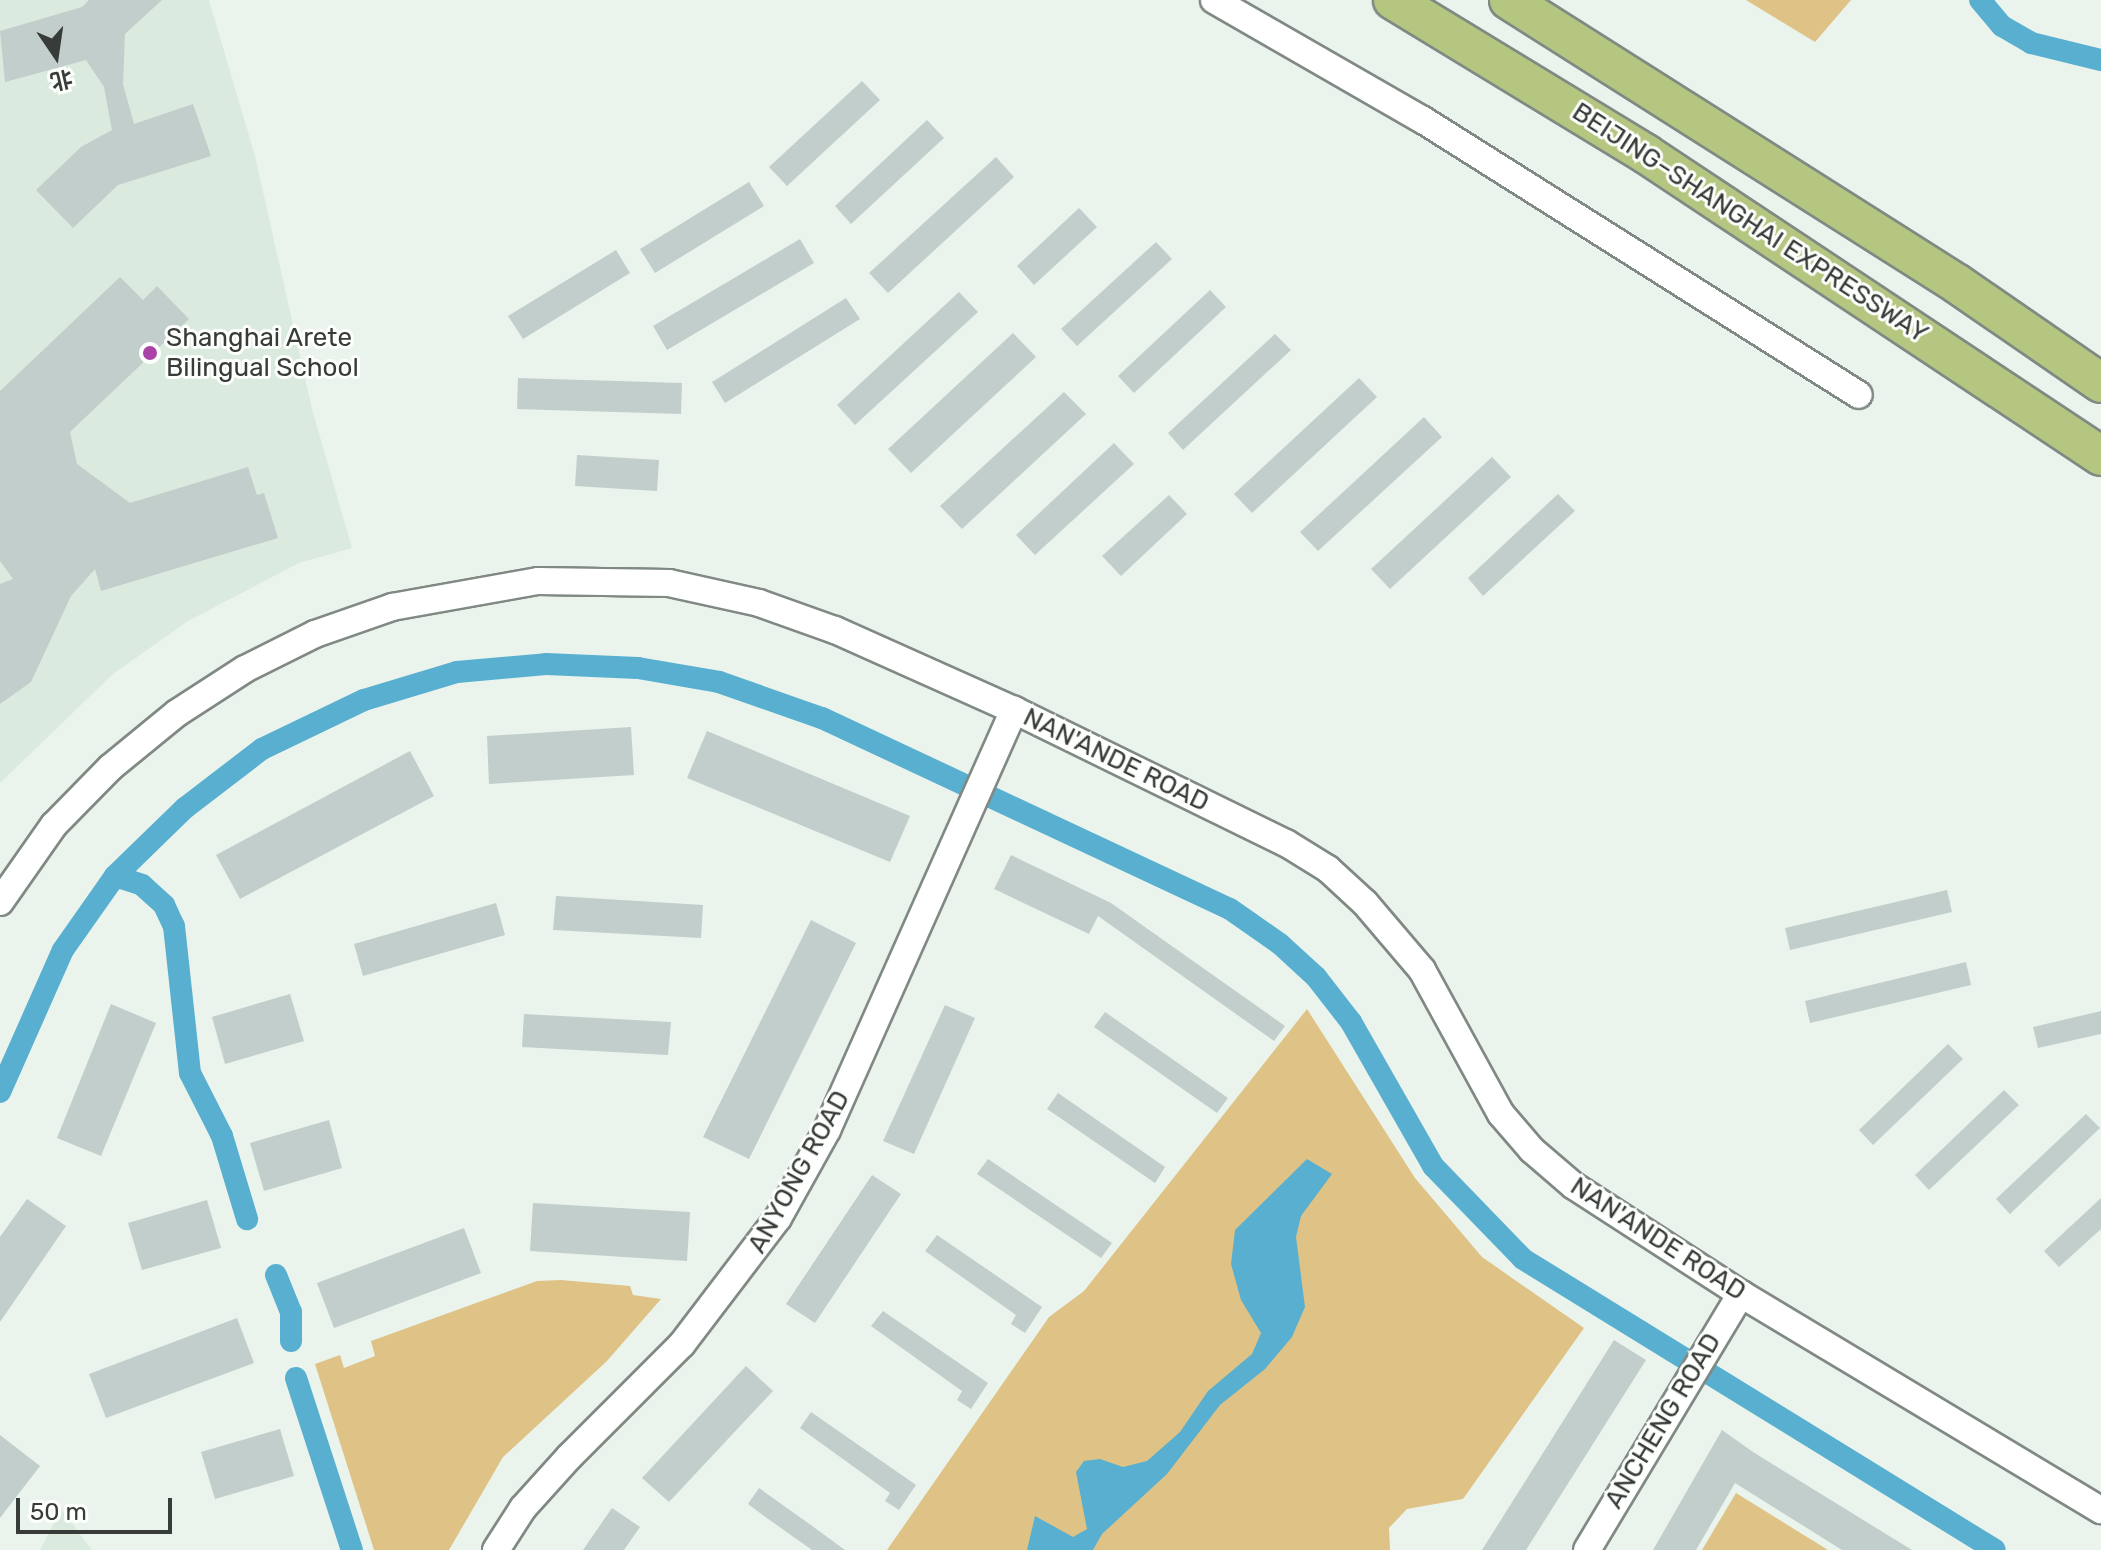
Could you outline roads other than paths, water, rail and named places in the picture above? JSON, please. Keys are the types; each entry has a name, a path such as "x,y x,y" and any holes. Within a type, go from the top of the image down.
{"highway":[{"name":"BEIJING–SHANGHAI EXPRESSWAY","path":"1393,0 1646,154 2101,456"},
{"path":"1509,0 1942,274 2101,383"}],"street":[{"path":"1214,0 1423,120 1859,395"},
{"name":"NAN'ANDE ROAD","path":"0,902 54,825 111,767 177,713 245,669 315,634 392,607 471,589 604,580 692,588 759,603 835,630 1014,710 1286,843 1328,869 1365,903 1422,970 1475,1071 1532,1150 1613,1215 2101,1510"},
{"name":"ANYONG ROAD","path":"496,1550 523,1508 570,1456 682,1344 778,1218 827,1130 1014,710"},
{"name":"ANCHENG ROAD","path":"1587,1550 1712,1336 1741,1294"}],"water":[{"path":"1307,1159 1332,1174 1301,1216 1296,1237 1305,1307 1292,1337 1265,1369 1220,1405 1167,1474 1102,1534 1093,1550 1027,1550 1035,1516 1073,1537 1087,1529 1076,1472 1084,1461 1100,1459 1123,1467 1147,1461 1180,1432 1208,1391 1252,1354 1261,1333 1241,1300 1231,1264 1235,1230"}],"waterway":[{"path":"1980,0 2002,26 2031,43 2101,60"},
{"path":"0,1092 63,950 115,876 185,808 262,749 364,700 457,672 546,664 638,668 719,682 822,718 1230,909 1280,944 1316,977 1351,1022 1433,1166 1523,1259 1995,1550"},
{"path":"115,876 142,885 164,905 174,926 190,1073 222,1136 247,1219"},
{"path":"276,1275 291,1312 291,1341"},
{"path":"296,1378 352,1550"}],"place":[{"name":"Shanghai Arete Bilingual School","path":"150,353"}]}
